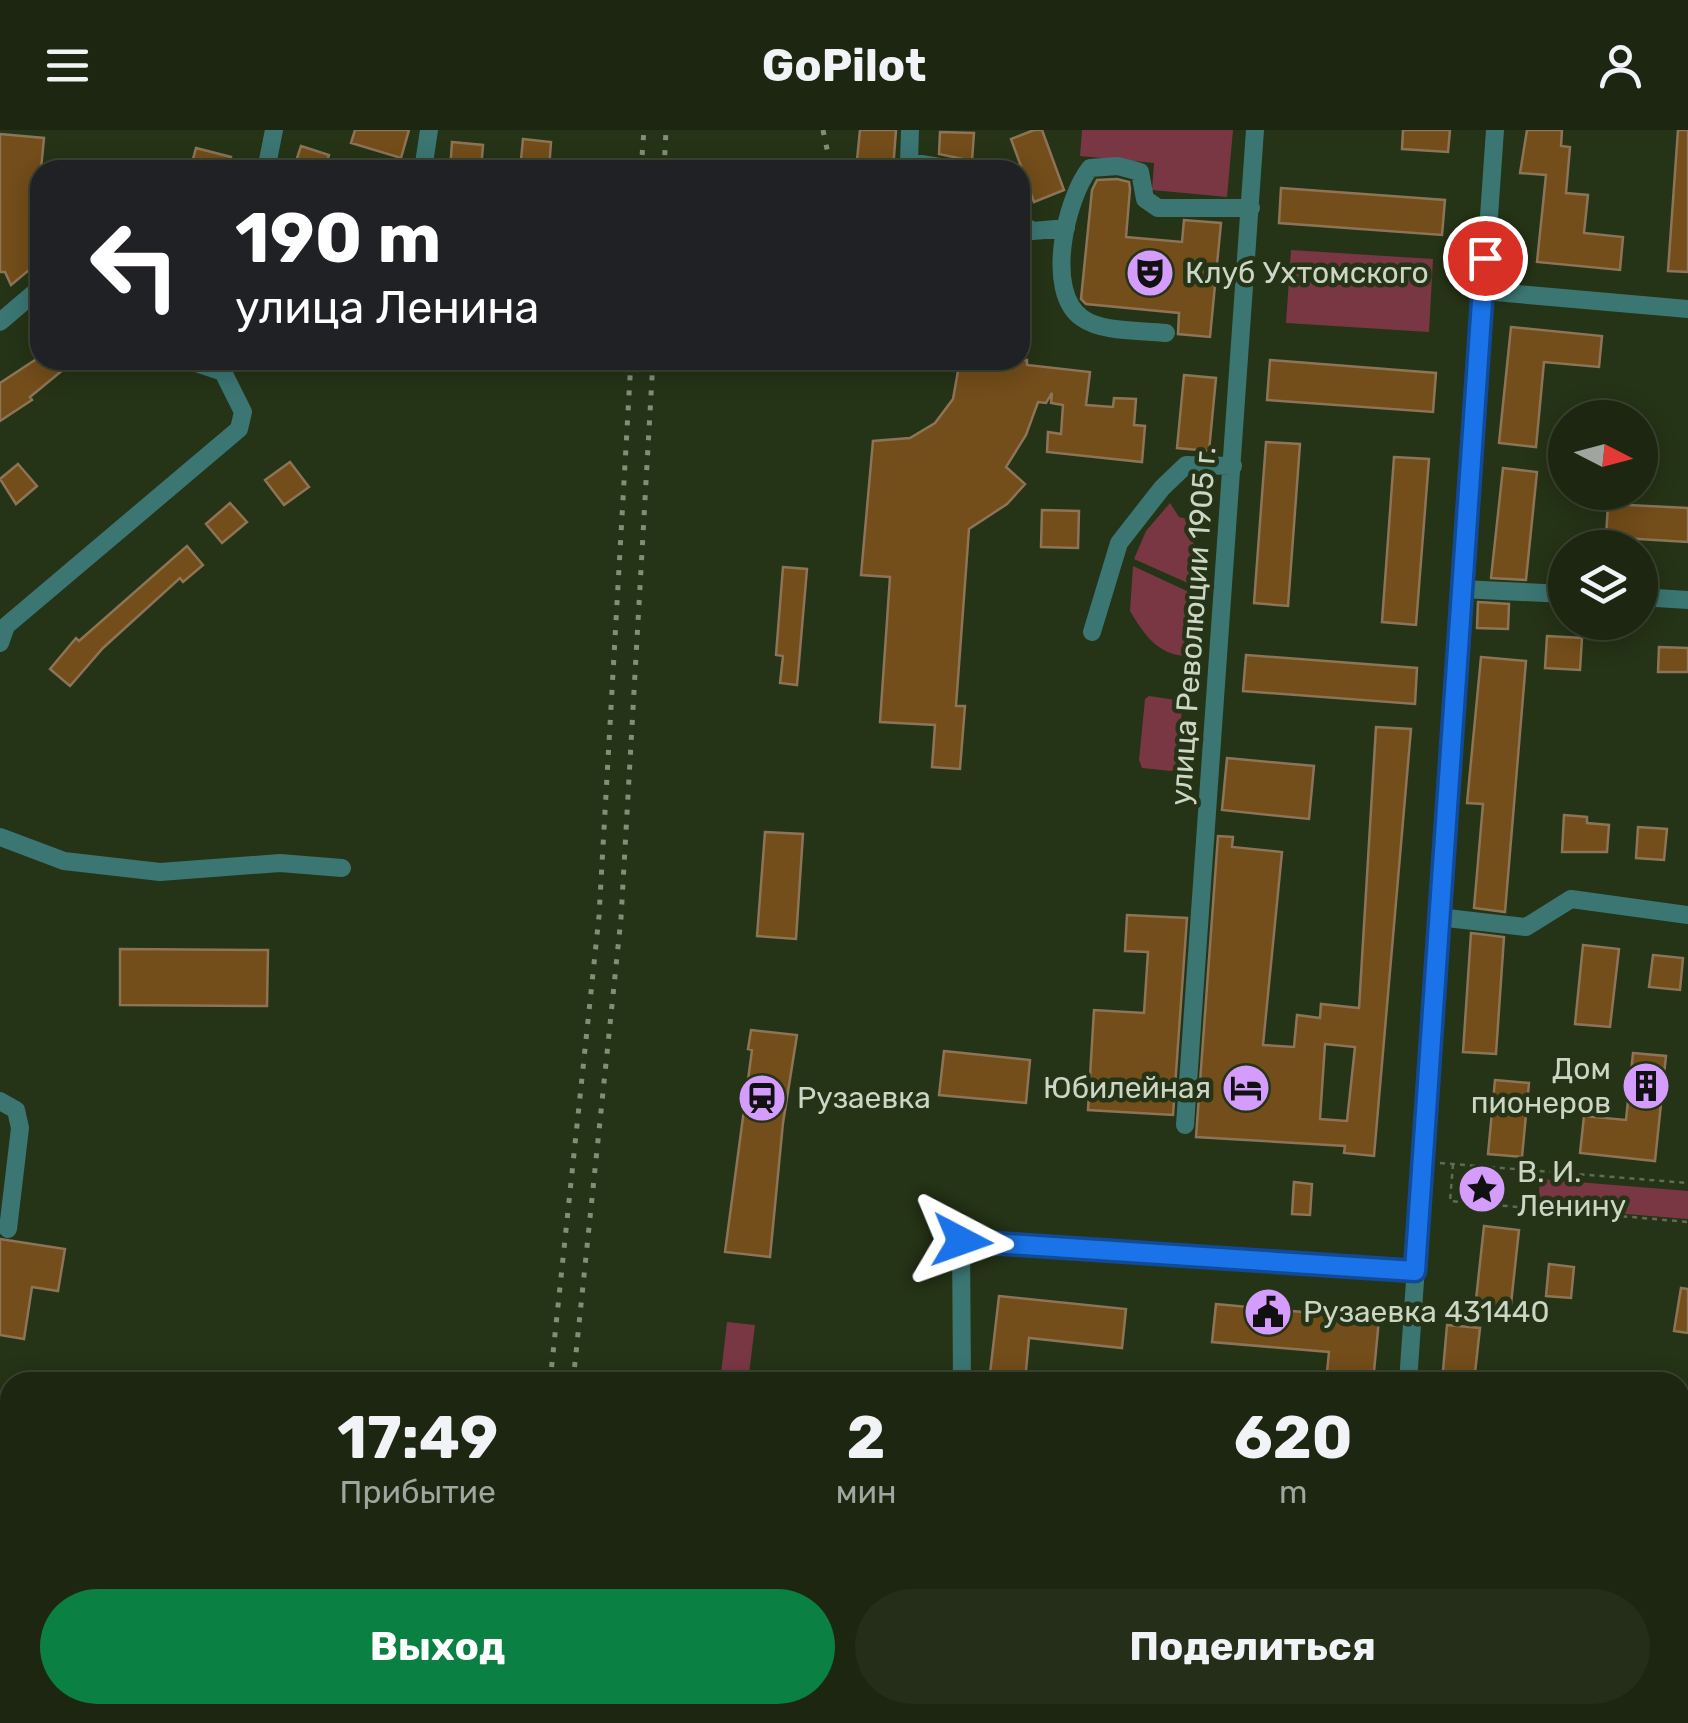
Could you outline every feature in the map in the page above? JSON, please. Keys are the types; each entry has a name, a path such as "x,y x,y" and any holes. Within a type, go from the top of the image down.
{"street":[{"path":"268,160 274,130"},
{"path":"424,160 429,130"},
{"path":"909,160 910,130"},
{"name":"улица Революции 1905 г.","path":"1185,1125 1255,130"},
{"path":"1409,1372 1494,130"},
{"path":"1166,333 1110,327 1082,318 1064,293 1062,260 1066,228 1078,183 1090,168 1118,166 1140,172 1146,199 1158,208 1250,208"},
{"path":"1030,229 1066,228"},
{"path":"1482,291 1688,310"},
{"path":"0,322 30,296"},
{"path":"3,634 239,429 243,412 226,370"},
{"path":"1092,632 1119,543 1162,488 1186,464 1232,466"},
{"path":"1461,590 1548,593"},
{"path":"1658,598 1688,600"},
{"path":"0,837 64,861 160,872 280,863 342,868"},
{"path":"1438,917 1526,928 1571,898 1688,915"},
{"path":"0,1101 16,1110 20,1128 8,1229"},
{"path":"962,1372 962,1241 1415,1271"}],"path":[{"path":"1423,1161 1688,1183"},
{"path":"1452,1164 1450,1201 1688,1222"}],"shaded area":[{"path":"1082,130 1233,130 1227,197 1152,190 1154,163 1080,156"},
{"path":"1291,250 1433,259 1429,332 1286,323"},
{"path":"1170,503 1179,517 1187,519 1196,514 1190,584 1134,559 1146,531"},
{"path":"1133,566 1189,592 1184,656 1158,647 1130,611"},
{"path":"1149,696 1183,701 1176,769 1171,771 1142,768 1139,760 1145,699"},
{"path":"1540,1179 1688,1191 1688,1219 1538,1207"},
{"path":"727,1322 755,1325 749,1372 721,1372"}],"building":[{"path":"355,130 409,130 401,158 351,143"},
{"path":"860,130 896,130 894,160 857,160"},
{"path":"1042,130 1064,190 1034,202 1030,160 1019,160 1011,139"},
{"path":"1403,130 1450,130 1448,152 1402,149"},
{"path":"1527,130 1562,130 1561,146 1570,147 1566,193 1588,195 1584,233 1623,237 1620,270 1537,262 1546,175 1520,173"},
{"path":"1678,130 1688,130 1688,272 1668,271"},
{"path":"940,132 974,133 972,160 939,154"},
{"path":"0,134 44,138 42,160 30,160 30,269 11,285 5,272 0,272"},
{"path":"523,139 551,142 550,160 521,160"},
{"path":"452,142 483,145 482,160 451,160"},
{"path":"301,146 329,155 327,160 296,160"},
{"path":"196,148 231,157 230,160 193,160"},
{"name":"Клуб Ухтомского","path":"1097,180 1129,182 1126,237 1182,242 1184,220 1221,223 1210,337 1178,334 1179,313 1086,304 1081,299 1092,190"},
{"path":"1281,188 1445,200 1442,235 1279,223"},
{"path":"1511,327 1602,336 1599,367 1544,362 1536,447 1499,443"},
{"path":"1270,360 1436,373 1433,412 1267,400"},
{"path":"30,363 30,370 63,370 30,397 32,400 0,421 0,383"},
{"path":"1030,365 1090,372 1086,405 1113,407 1114,398 1136,399 1134,425 1145,426 1142,462 1047,452 1048,432 1061,434 1063,405 1051,403 1052,393 1046,403 1038,402 1026,435 1006,467 1025,484 1007,504 969,529 956,706 965,706 960,769 932,767 935,725 880,722 890,577 861,575 873,441 910,438 935,423 953,399 958,370 1030,370"},
{"path":"1184,375 1216,378 1209,451 1177,448"},
{"path":"1266,442 1300,444 1288,606 1254,603"},
{"path":"1394,457 1429,459 1416,625 1382,622"},
{"path":"290,462 309,487 284,505 265,480"},
{"path":"18,464 37,486 16,504 0,479"},
{"path":"1503,468 1537,472 1526,580 1491,578"},
{"path":"230,503 247,522 222,543 206,524"},
{"path":"1688,508 1688,542 1658,540 1658,530 1606,530 1608,510"},
{"path":"1042,510 1079,511 1078,548 1041,547"},
{"path":"187,546 203,565 183,582 180,578 103,648 70,686 50,669 76,638 79,641"},
{"path":"783,567 807,569 797,685 780,683 783,656 776,655"},
{"path":"1478,602 1509,604 1508,629 1477,628"},
{"path":"1547,636 1548,640 1582,640 1580,670 1545,668"},
{"path":"1659,647 1688,648 1688,672 1658,672"},
{"path":"1246,655 1417,668 1415,704 1243,691"},
{"path":"1481,657 1526,661 1505,912 1474,908 1483,804 1467,803"},
{"path":"1376,727 1411,729 1374,1156 1344,1153 1345,1146 1196,1137 1218,836 1233,837 1232,847 1282,852 1263,1045 1294,1047 1297,1015 1320,1018 1321,1004 1359,1008","holes":["1325,1044 1355,1047 1347,1121 1320,1119"]},
{"path":"1227,758 1314,766 1309,819 1222,810"},
{"path":"1564,815 1587,817 1587,823 1609,825 1607,852 1562,852"},
{"path":"1638,827 1667,829 1664,860 1636,858"},
{"path":"765,832 803,834 796,939 757,936"},
{"path":"1127,915 1187,918 1173,1115 1088,1110 1094,1010 1144,1013 1148,952 1125,951"},
{"path":"1471,933 1504,937 1496,1054 1463,1052"},
{"path":"1583,945 1619,949 1610,1027 1575,1024"},
{"path":"120,949 268,950 267,1006 120,1005"},
{"path":"1653,955 1683,958 1680,990 1649,987"},
{"name":"Рузаевка","path":"751,1030 797,1035 783,1123 770,1257 725,1252 752,1050 748,1049"},
{"path":"944,1051 1030,1060 1026,1103 939,1095"},
{"name":"Дом пионеров","path":"1633,1053 1666,1056 1655,1161 1580,1153 1584,1116 1626,1120"},
{"path":"1495,1080 1529,1083 1522,1157 1488,1154"},
{"path":"1294,1182 1312,1184 1310,1215 1292,1214"},
{"path":"1484,1226 1519,1230 1510,1313 1475,1309"},
{"path":"0,1239 65,1249 58,1291 32,1287 24,1339 0,1335"},
{"path":"1549,1264 1574,1267 1571,1298 1546,1296"},
{"path":"1681,1288 1688,1289 1688,1333 1674,1331"},
{"path":"999,1296 1126,1309 1122,1348 1029,1338 1026,1372 990,1372"},
{"path":"1216,1304 1379,1319 1374,1372 1327,1372 1329,1352 1212,1342"},
{"path":"1447,1325 1480,1328 1475,1372 1443,1372"}],"railway":[{"path":"642,160 644,130"},
{"path":"664,160 666,130"},
{"path":"823,130 828,154"},
{"path":"551,1372 599,916 630,370"},
{"path":"574,1372 621,918 652,370"}],"place":[{"name":"Клуб Ухтомского","path":"1150,273"},
{"name":"Дом пионеров","path":"1646,1086"},
{"name":"Юбилейная","path":"1246,1088"},
{"name":"Рузаевка","path":"762,1098"},
{"name":"В. И. Ленину","path":"1482,1189"},
{"name":"Рузаевка 431440","path":"1268,1312"}],"route":[{"path":"962,1241 1415,1271 1485,258"}]}
